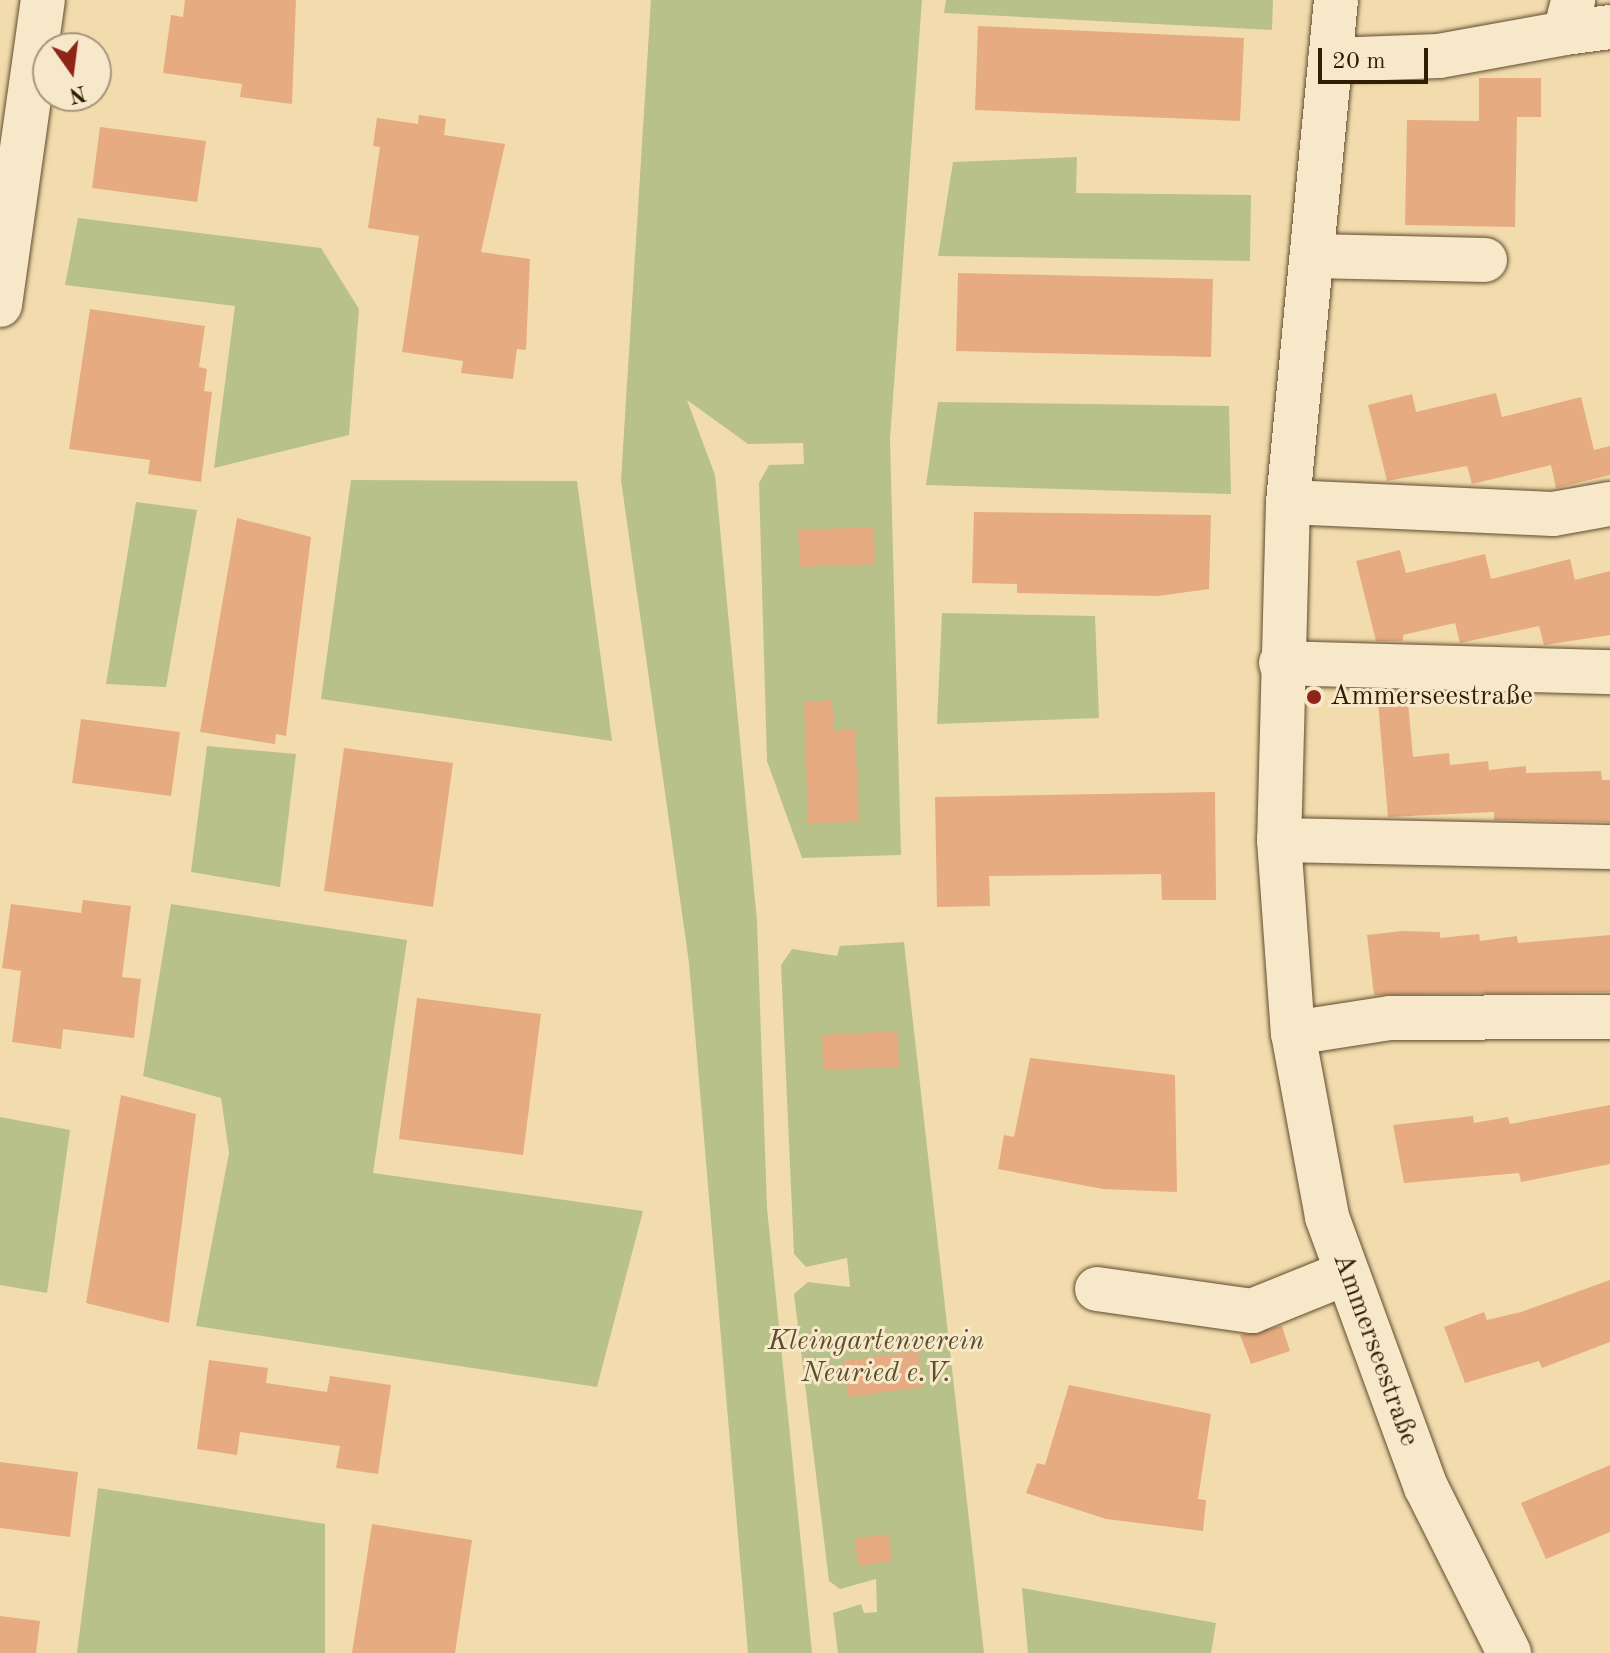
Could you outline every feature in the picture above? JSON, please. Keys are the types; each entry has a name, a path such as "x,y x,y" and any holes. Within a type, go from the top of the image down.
{"street":[{"path":"0,305 43,0"},
{"name":"Ammerseestraße","path":"1336,0 1288,502 1281,663 1279,840 1293,1033 1327,1217 1346,1273 1426,1487 1509,1653"},
{"path":"1330,60 1439,56 1569,17 1610,27"},
{"path":"1313,256 1485,260"},
{"path":"1288,502 1553,514 1610,504"},
{"path":"1281,663 1610,672"},
{"path":"1279,840 1610,847"},
{"path":"1293,1033 1390,1018 1610,1017"},
{"path":"1097,1289 1252,1311 1346,1273"}],"green space":[{"path":"651,0 922,0 890,439 901,855 802,858 767,761 759,483 769,465 804,464 803,443 748,444 687,400 715,475 757,921 767,1208 812,1653 748,1653 689,963 621,480"},
{"path":"946,0 1273,0 1272,30 944,13"},
{"path":"1077,157 1076,193 1251,195 1250,261 938,256 953,162"},
{"path":"78,218 321,248 359,309 349,435 214,468 235,306 65,285"},
{"path":"938,402 1229,406 1231,494 926,485"},
{"path":"351,480 577,481 612,741 321,699"},
{"path":"136,502 197,510 166,687 106,684"},
{"path":"942,613 1095,616 1099,718 937,724"},
{"path":"207,746 296,754 280,887 191,872"},
{"path":"171,904 407,940 373,1173 643,1211 597,1387 196,1326 229,1153 221,1098 143,1076"},
{"name":"Kleingartenverein Neuried e.V.","path":"904,942 984,1653 838,1653 833,1613 861,1604 864,1613 877,1612 876,1579 840,1589 829,1581 794,1294 808,1282 850,1287 847,1258 806,1267 794,1254 781,965 792,949 837,956 840,946"},
{"path":"0,1117 70,1130 47,1293 0,1285"},
{"path":"98,1488 325,1524 325,1653 77,1653"},
{"path":"1022,1588 1216,1623 1211,1653 1028,1653"}],"building":[{"path":"185,0 296,0 292,104 240,97 242,84 163,73 171,15 183,17"},
{"path":"978,26 1244,38 1240,121 975,110"},
{"path":"1479,78 1541,78 1541,117 1517,117 1515,227 1405,225 1407,120 1479,121"},
{"path":"419,115 446,119 444,135 505,144 481,252 530,259 526,350 517,349 513,379 461,373 463,361 402,352 419,236 368,228 380,147 373,146 377,118 418,124"},
{"path":"100,127 206,141 197,202 92,188"},
{"path":"958,273 1213,279 1211,357 956,351"},
{"path":"90,309 205,326 199,367 207,369 204,391 212,392 201,482 148,474 150,460 69,449"},
{"path":"1496,393 1502,417 1581,397 1594,450 1610,446 1610,475 1556,488 1551,465 1472,484 1467,466 1387,481 1368,405 1412,394 1416,412"},
{"path":"974,512 1211,515 1209,589 1158,596 1017,593 1017,584 972,583"},
{"path":"237,518 311,537 286,736 276,734 275,744 200,732"},
{"path":"874,527 875,564 800,567 798,530"},
{"path":"1400,550 1406,573 1485,554 1491,579 1570,559 1575,580 1610,571 1610,635 1544,645 1539,626 1460,643 1455,623 1403,635 1403,641 1376,641 1356,561"},
{"path":"1377,691 1407,691 1413,757 1449,753 1450,765 1488,761 1489,770 1526,766 1526,773 1601,771 1602,780 1610,780 1610,822 1494,820 1494,812 1388,817"},
{"path":"832,700 834,731 855,729 859,822 808,823 804,702"},
{"path":"81,719 180,732 171,796 72,783"},
{"path":"344,748 453,763 433,907 324,891"},
{"path":"1215,792 1216,900 1162,900 1161,874 989,876 990,906 937,907 935,797"},
{"path":"83,900 131,906 122,977 141,979 134,1038 63,1029 61,1049 12,1042 21,971 2,968 11,904 81,913"},
{"path":"1402,931 1440,932 1440,938 1479,934 1480,941 1517,936 1518,943 1610,935 1610,992 1374,995 1367,935"},
{"path":"417,998 541,1014 523,1155 399,1139"},
{"path":"898,1031 899,1067 823,1070 822,1035"},
{"path":"1030,1058 1175,1075 1177,1192 1103,1189 998,1169 1004,1135 1014,1137"},
{"path":"121,1095 196,1114 169,1323 86,1303"},
{"path":"1610,1105 1610,1164 1521,1182 1519,1173 1404,1183 1393,1125 1473,1116 1474,1123 1508,1117 1510,1124"},
{"path":"1610,1280 1610,1342 1542,1368 1539,1361 1465,1383 1444,1327 1484,1312 1487,1320 1521,1312"},
{"path":"1282,1326 1290,1351 1251,1364 1240,1335"},
{"path":"918,1351 923,1387 848,1397 843,1361"},
{"path":"209,1360 268,1368 266,1383 327,1392 330,1376 391,1385 378,1474 336,1468 340,1446 240,1432 237,1455 197,1449"},
{"path":"1069,1385 1211,1414 1198,1499 1206,1500 1203,1531 1106,1519 1026,1493 1037,1463 1045,1465"},
{"path":"0,1462 78,1472 70,1537 0,1528"},
{"path":"1610,1465 1610,1532 1546,1559 1521,1503"},
{"path":"372,1524 472,1540 455,1653 352,1653"},
{"path":"888,1534 892,1561 859,1566 854,1539"},
{"path":"0,1616 40,1621 36,1653 0,1653"}],"place":[{"name":"Ammerseestraße","path":"1314,697"}]}
